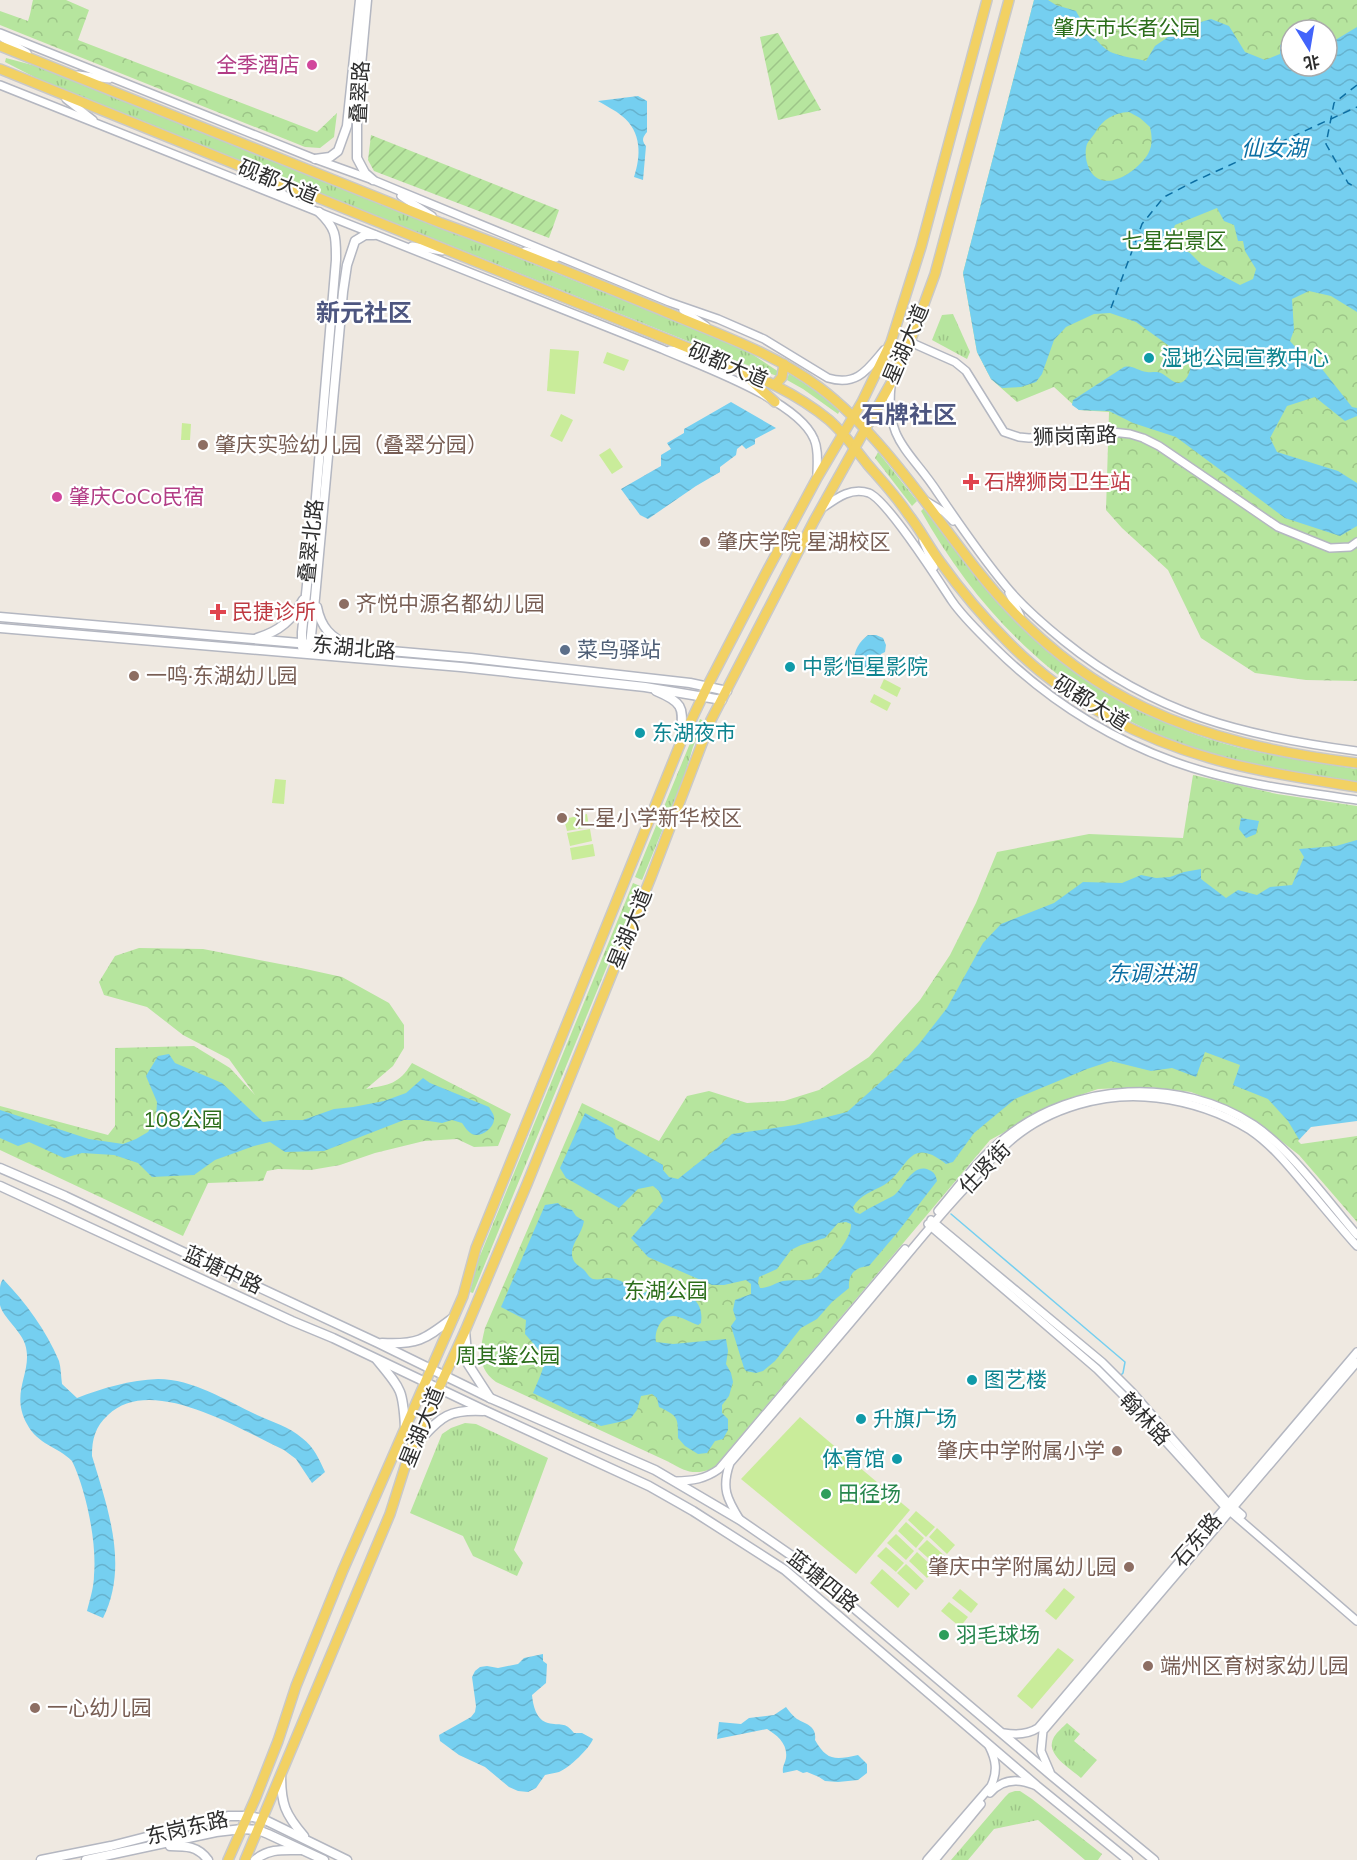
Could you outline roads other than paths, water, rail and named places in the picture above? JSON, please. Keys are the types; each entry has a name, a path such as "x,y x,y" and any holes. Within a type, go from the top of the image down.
{"main road":[{"name":"叠翠路","path":"315,159 330,157 338,152 347,126 360,0"},
{"name":"叠翠路","path":"367,0 357,109 357,158 365,173 373,180"},
{"name":"星湖大道","path":"228,1860 278,1741 306,1660 463,1296 476,1248 681,742 797,515 854,416 891,342 921,247 987,0"},
{"name":"星湖大道","path":"245,1860 390,1514 410,1451 465,1331 527,1184 651,877 711,720 814,521 891,383 908,346 935,274 1009,0"},
{"path":"977,41 996,46"},
{"name":"砚都大道","path":"1,47 441,223 513,249 718,334 784,364 821,388 854,416 922,498 992,589 1047,645 1092,678 1113,692 1158,715 1206,733 1254,746 1357,763"},
{"name":"砚都大道","path":"0,69 775,385 829,420 843,434 909,514 958,585 1008,642 1032,664 1093,708 1156,740 1227,763 1276,774 1357,787"},
{"path":"347,126 347,132 350,134 358,131"},
{"name":"叠翠北路","path":"306,644 305,597 315,509 336,260 335,233 332,226 319,212"},
{"name":"叠翠北路","path":"304,654 315,598 347,265 355,241 365,235 374,234"},
{"path":"336,260 340,257 344,258 347,265"},
{"path":"891,342 899,352 908,346"},
{"path":"775,385 782,377 784,364"},
{"path":"738,368 775,402"},
{"path":"909,514 922,498"},
{"path":"797,515 806,514 814,521"},
{"path":"250,640 282,627 295,615 305,597 315,598 319,616 326,631 352,648"},
{"name":"东湖北路","path":"0,617 463,658 645,682 703,695 724,695"},
{"name":"东湖北路","path":"0,628 708,686 724,695"},
{"path":"332,656 333,646"},
{"path":"645,682 679,704 682,715 681,742"},
{"name":"蓝塘中路","path":"0,1168 102,1213 444,1375"},
{"name":"蓝塘中路","path":"0,1186 438,1387"},
{"path":"95,1230 93,1222 102,1213"},
{"path":"463,1296 477,1302"},
{"path":"292,1321 299,1312 298,1306"},
{"path":"378,1343 405,1344 420,1340 454,1317"},
{"path":"465,1331 468,1364 490,1398"},
{"path":"375,1358 394,1378 401,1391 405,1427"},
{"name":"蓝塘四路","path":"444,1375 490,1398 655,1470 740,1520 795,1558 1154,1860"},
{"name":"蓝塘四路","path":"438,1387 486,1412 649,1486 700,1515 785,1570 1037,1786 1128,1860"},
{"path":"410,1451 443,1417 459,1412 486,1412"},
{"path":"608,1467 601,1460 603,1452 614,1451"},
{"path":"785,1570 795,1558"},
{"path":"926,1689 936,1676"},
{"path":"278,1741 286,1747 293,1747"},
{"path":"281,1775 284,1809 291,1822 309,1841"},
{"name":"东岗东路","path":"41,1860 111,1846 228,1816 262,1819 348,1860"},
{"name":"东岗东路","path":"86,1860 216,1832 242,1829 258,1830 322,1859"},
{"path":"152,1846 194,1848 208,1860"},
{"path":"255,1860 273,1850 304,1850"}],"street":[{"path":"0,35 39,61"},
{"name":"砚都大道","path":"0,35 373,180 669,302 718,319 764,339 820,374 836,380 851,379 863,374 891,342"},
{"path":"69,73 120,81"},
{"name":"砚都大道","path":"0,85 662,349 739,383 775,402 806,425 816,447 817,478"},
{"path":"60,93 99,125"},
{"path":"256,172 293,202"},
{"path":"390,188 441,223"},
{"path":"400,244 452,252"},
{"path":"513,249 573,261"},
{"path":"669,302 718,334"},
{"name":"狮岗南路","path":"908,346 955,362 966,371 1005,432 1029,438 1112,432 1143,438 1159,446 1278,527 1330,548 1350,547 1357,542"},
{"path":"662,349 706,355"},
{"path":"891,383 890,413 898,440 1006,586 1035,616 1086,658 1120,681 1190,714 1234,728 1298,742 1357,751"},
{"path":"822,508 852,491 875,496 938,577 953,602 1005,658 1065,705 1118,737 1158,756 1200,770 1273,787 1357,800"},
{"path":"922,498 944,512 962,529"},
{"path":"917,528 938,577"},
{"path":"1006,586 1023,623"},
{"path":"675,1481 708,1477 719,1469 990,1152 1006,1137 1032,1119 1059,1106 1088,1097 1144,1091 1201,1101 1227,1111 1254,1125 1283,1148 1357,1235"},
{"name":"仕贤街","path":"740,1520 728,1501 725,1487 730,1463 885,1282 931,1223 1010,1141 1035,1124 1062,1111 1090,1102 1144,1096 1174,1100 1224,1116 1251,1131 1277,1153 1357,1246"},
{"name":"翰林路","path":"931,1223 1102,1362 1133,1394 1229,1508 1357,1621"},
{"name":"石东路","path":"1229,1508 1357,1352"},
{"name":"石东路","path":"1040,1729 1357,1362"},
{"name":"翰林路","path":"1229,1508 1357,1615"},
{"path":"1004,1733 1018,1735 1040,1729 1041,1751 1051,1775"},
{"path":"927,1860 991,1785 996,1764 988,1744"},
{"path":"935,1860 1000,1784 1022,1780 1037,1786"},
{"path":"322,1859 325,1849"}],"water":[{"name":"仙女湖","path":"1034,0 1048,0 1076,11 1092,35 1108,51 1146,61 1155,46 1181,28 1211,19 1229,26 1245,52 1265,60 1279,54 1279,78 1339,78 1339,38 1357,27 1357,312 1331,296 1309,291 1292,299 1294,330 1290,341 1313,367 1322,369 1352,407 1357,408 1357,416 1345,421 1315,397 1287,406 1270,438 1277,452 1338,471 1357,483 1357,526 1340,536 1285,518 1176,437 1133,423 1109,411 1079,410 1072,405 1073,400 1124,367 1159,372 1178,383 1187,378 1191,367 1190,361 1136,322 1110,313 1094,314 1066,327 1054,340 1042,374 1036,382 1021,387 1002,388 991,379 977,352 963,273","holes":["1129,112 1150,127 1152,140 1150,151 1128,174 1108,181 1097,178 1090,170 1086,154 1087,144 1098,128 1113,115","1217,208 1224,221 1234,225 1238,241 1243,241 1245,251 1256,269 1253,279 1240,285 1202,265 1190,253 1169,242 1175,225"]},
{"path":"638,96 647,101 647,132 643,139 646,146 643,180 634,177 639,153 633,129 622,116 598,101"},
{"path":"731,402 776,428 755,439 755,444 746,449 742,445 737,449 736,455 720,467 720,472 648,519 640,515 621,489 661,466 661,455 671,449 667,443 684,433 684,429"},
{"path":"868,635 883,638 886,645 885,652 881,654 880,659 886,663 886,667 874,675 863,670 854,662 858,647"},
{"path":"1241,818 1259,821 1256,834 1246,838 1239,829"},
{"name":"东调洪湖","path":"1357,840 1357,1134 1300,1141 1288,1121 1268,1099 1233,1085 1240,1065 1205,1052 1196,1077 1172,1068 1151,1071 1111,1061 1087,1069 1015,1099 974,1133 953,1162 946,1164 924,1153 916,1154 892,1179 859,1199 853,1207 855,1212 860,1214 897,1193 909,1177 918,1170 931,1171 937,1179 869,1266 853,1272 849,1288 817,1319 801,1328 775,1361 763,1371 756,1373 746,1371 744,1368 731,1326 736,1319 733,1310 735,1300 751,1294 751,1284 746,1280 712,1285 648,1257 631,1238 663,1201 659,1191 653,1186 638,1189 619,1208 566,1178 560,1168 585,1113 613,1128 616,1138 663,1165 663,1170 669,1177 678,1179 732,1134 795,1125 847,1112 919,1044 947,1008 983,943 1001,924 1054,903 1083,882 1122,883 1141,875 1156,878 1170,877 1201,869 1201,879 1226,898 1238,890 1257,895 1270,887 1292,885 1304,857 1299,849 1336,846","holes":["838,1223 851,1224 848,1237 843,1245 817,1277 783,1281 760,1288 759,1277 777,1269 791,1250 825,1238"]},
{"path":"169,1054 175,1063 222,1083 263,1122 303,1120 334,1109 384,1101 406,1093 423,1078 489,1107 494,1120 489,1129 482,1134 475,1135 469,1132 462,1123 452,1120 442,1123 404,1120 324,1151 285,1152 270,1142 215,1160 194,1175 152,1177 138,1163 114,1155 82,1153 64,1158 29,1142 18,1146 0,1138 0,1110 89,1139 123,1144 136,1139 148,1132 156,1119 157,1102 146,1076 158,1056"},
{"path":"558,1203 572,1210 584,1221 573,1246 572,1255 575,1262 591,1278 612,1278 621,1281 631,1289 636,1297 656,1286 666,1287 687,1294 699,1305 701,1323 698,1325 679,1317 668,1317 659,1326 656,1342 673,1344 726,1339 728,1351 726,1364 733,1382 729,1396 722,1405 722,1413 728,1419 728,1430 723,1439 715,1441 707,1453 698,1454 685,1446 678,1438 676,1418 659,1407 657,1398 652,1394 641,1396 637,1410 631,1418 601,1426 533,1393 544,1361 539,1350 525,1334 526,1320 501,1307 545,1205"},
{"path":"3,1279 42,1328 59,1361 62,1384 77,1398 137,1381 158,1379 184,1383 209,1392 292,1431 310,1445 325,1472 312,1483 296,1459 284,1450 196,1409 171,1402 148,1400 126,1404 108,1415 97,1429 93,1444 92,1456 113,1537 115,1578 111,1598 103,1618 87,1611 93,1584 94,1547 86,1501 72,1461 37,1437 31,1431 22,1412 20,1402 27,1354 23,1339 1,1309 0,1287"},
{"path":"543,1654 543,1661 547,1664 546,1683 532,1695 538,1715 544,1721 565,1725 574,1733 582,1733 593,1739 584,1752 568,1766 559,1772 545,1775 536,1788 528,1792 518,1791 509,1787 485,1767 459,1755 440,1741 439,1735 471,1717 475,1712 472,1677 480,1667 498,1668 518,1664 524,1658"},
{"path":"786,1707 796,1718 813,1729 815,1740 824,1752 837,1758 858,1755 867,1764 867,1773 858,1780 838,1782 825,1781 797,1770 783,1773 786,1758 784,1744 767,1729 717,1739 719,1722 741,1724 749,1718 774,1715"}],"waterway":[{"path":"951,1214 1125,1362 1123,1373 1120,1376"}],"place":[{"name":"全季酒店","path":"312,65"},
{"name":"湿地公园宣教中心","path":"1149,358"},
{"name":"肇庆实验幼儿园（叠翠分园）","path":"203,445"},
{"name":"石牌狮岗卫生站","path":"971,482"},
{"name":"肇庆CoCo民宿","path":"57,497"},
{"name":"肇庆学院 星湖校区","path":"705,542"},
{"name":"齐悦中源名都幼儿园","path":"344,604"},
{"name":"民捷诊所","path":"218,612"},
{"name":"菜鸟驿站","path":"565,650"},
{"name":"中影恒星影院","path":"790,667"},
{"name":"一鸣·东湖幼儿园","path":"134,676"},
{"name":"东湖夜市","path":"640,733"},
{"name":"汇星小学新华校区","path":"562,818"},
{"name":"图艺楼","path":"972,1380"},
{"name":"升旗广场","path":"861,1419"},
{"name":"肇庆中学附属小学","path":"1117,1451"},
{"name":"体育馆","path":"897,1459"},
{"name":"田径场","path":"826,1494"},
{"name":"肇庆中学附属幼儿园","path":"1129,1567"},
{"name":"羽毛球场","path":"944,1635"},
{"name":"端州区育树家幼儿园","path":"1148,1666"},
{"name":"一心幼儿园","path":"35,1708"}],"district":[{"name":"新元社区","path":"364,313"},
{"name":"石牌社区","path":"909,415"}],"park label":[{"name":"肇庆市长者公园","path":"1127,28"},
{"name":"七星岩景区","path":"1174,241"},
{"name":"108公园","path":"183,1120"},
{"name":"东湖公园","path":"666,1291"},
{"name":"周其鉴公园","path":"508,1356"}]}
